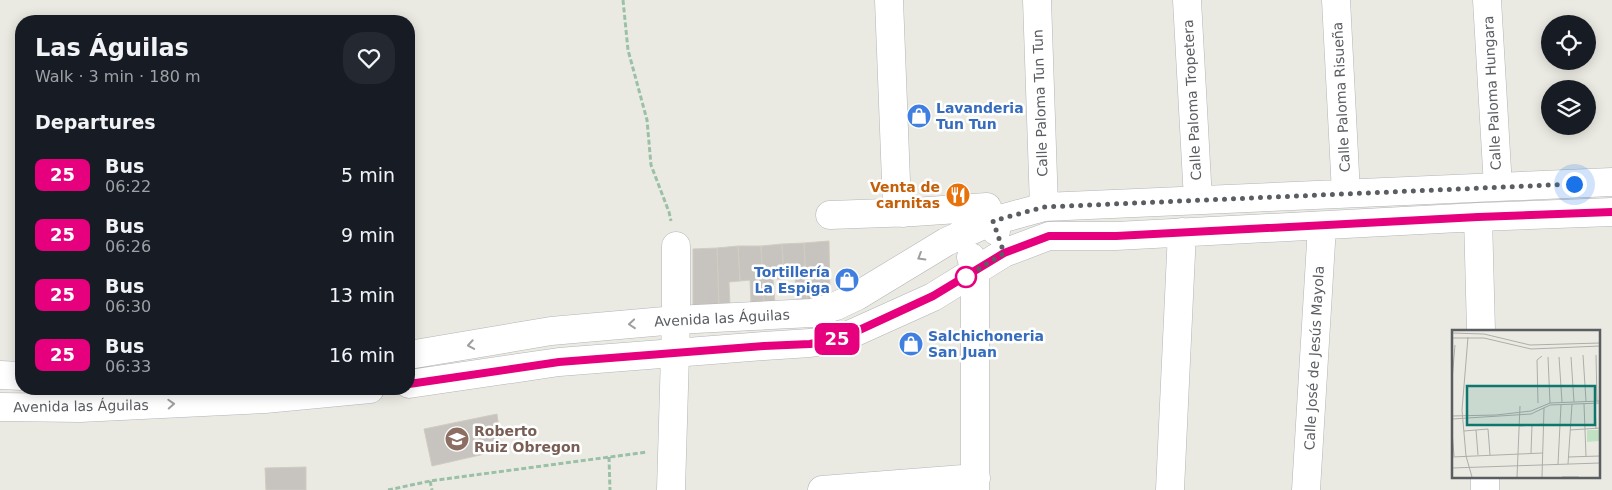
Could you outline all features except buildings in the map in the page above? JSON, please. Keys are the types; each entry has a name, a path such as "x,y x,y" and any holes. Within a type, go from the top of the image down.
{"street":[{"path":"889,0 897,207 903,213"},
{"name":"Calle Paloma Tun Tun","path":"1037,0 1044,207"},
{"name":"Calle Paloma Tropetera","path":"1187,0 1198,200"},
{"name":"Calle Paloma Risueña","path":"1336,0 1346,193"},
{"name":"Calle Paloma Hungara","path":"1487,0 1498,187"},
{"name":"Avenida las Águilas","path":"415,354 551,331 676,320 812,313 836,306 857,296 946,242 963,234 993,221 1044,207 1612,182"},
{"path":"830,216 987,207 1004,253"},
{"path":"415,383 559,362 810,344 842,338 933,296 1004,253 1049,236 1116,236 1612,212"},
{"path":"1478,217 1481,330"},
{"name":"Calle José de Jesús Mayola","path":"1306,490 1322,226"},
{"path":"1170,490 1182,232"},
{"path":"822,490 976,484 975,272 963,234"},
{"path":"671,490 676,320 676,246"},
{"path":"436,350 440,380"},
{"path":"0,375 15,376"},
{"name":"Avenida las Águilas","path":"0,407 80,408 255,400 307,395"}],"path":[{"path":"624,0 628,50 646,120 651,165 669,212 676,246"},
{"path":"388,490 430,481 673,449"},
{"path":"609,458 610,490"},
{"path":"430,481 432,490"}],"bus line":[{"name":"25","path":"415,383 559,362 810,344 842,338 933,296 1004,253 1049,236 1116,236 1612,212"}],"place":[{"name":"Lavanderia Tun Tun","path":"919,116"},
{"name":"Venta de carnitas","path":"958,195"},
{"name":"Tortillería La Espiga","path":"847,280"},
{"name":"Salchichoneria San Juan","path":"911,344"},
{"name":"Roberto Ruiz Obregon","path":"457,439"}],"route":[{"path":"966,277 961,280 1004,253 993,221 1044,207 1574,184"}]}
